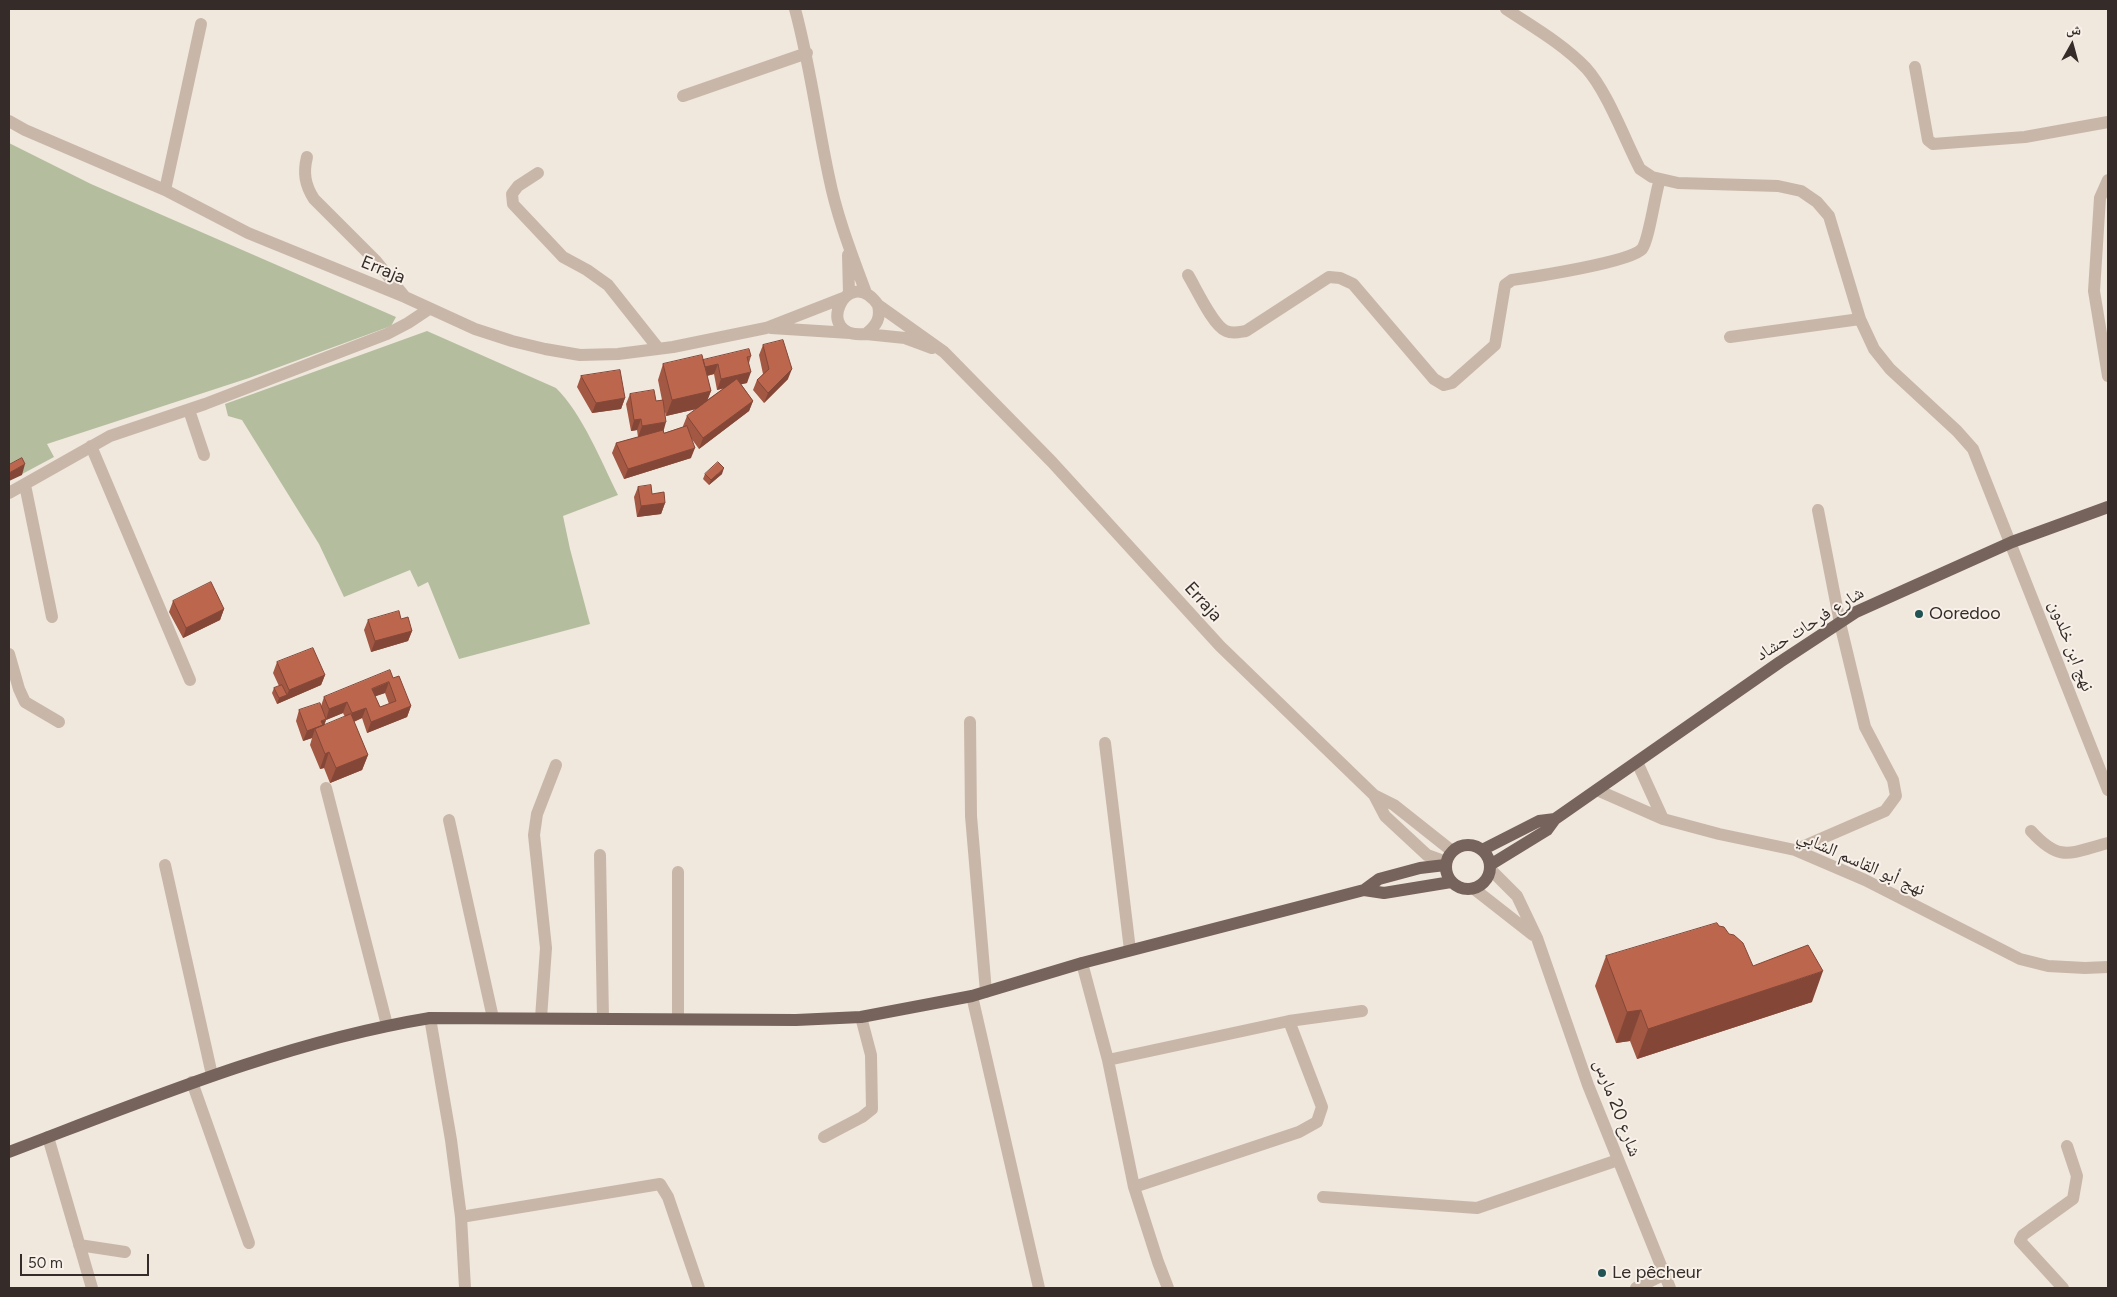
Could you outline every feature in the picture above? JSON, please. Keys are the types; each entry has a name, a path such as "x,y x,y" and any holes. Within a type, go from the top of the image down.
{"main road":[{"name":"شارع فرحات حشاد","path":"1490,867 1547,830 1556,818 1780,662 1856,612 2012,542 2108,507"},
{"name":"شارع فرحات حشاد","path":"1482,850 1539,821 1556,818"},
{"path":"9,1152 212,1075 388,1025 430,1018 796,1020 861,1017 972,996 1130,950 1364,890 1379,879 1448,860 1463,845 1476,846 1482,850 1489,859 1490,867 1485,881 1473,888 1461,888 1451,882 1446,871 1448,860"},
{"path":"1364,890 1384,893 1451,882"}],"street":[{"path":"795,9 806,52 829,178 848,245 866,293"},
{"path":"1188,275 1215,321 1224,331 1234,333 1246,331 1329,277 1340,278 1353,284 1434,379 1444,385 1452,383 1495,345 1505,285 1512,280 1580,269 1631,256 1640,251 1647,238 1660,179 1652,177 1640,169 1602,91 1587,69 1568,51 1506,9"},
{"path":"165,190 201,24"},
{"path":"683,96 806,52"},
{"path":"1914,67 1929,141 1934,144 2025,137 2108,122"},
{"name":"Erraja","path":"9,121 25,130 165,190 248,233 405,297 475,329 512,341 580,355 618,354 673,347 766,328"},
{"path":"307,157 305,166 306,182 307,188 314,199 376,261 405,297"},
{"path":"538,173 518,186 512,194 513,204 563,257 587,270 608,285 658,348"},
{"name":"نهج ابن خلدون","path":"1660,179 1678,182 1778,186 1801,191 1817,202 1830,216 1860,319 1874,349 1890,369 1974,449 2108,790"},
{"path":"2108,180 2100,198 2094,291 2108,376"},
{"path":"848,245 846,296 838,306 837,314 838,322 850,333"},
{"path":"766,328 858,292 866,293 873,298 878,305 880,313 878,321 866,334"},
{"name":"Erraja","path":"878,305 923,335 944,352 1052,462 1220,646 1374,795 1385,816 1427,855 1448,860"},
{"path":"9,493 110,436 189,410 387,334 429,309"},
{"path":"1730,337 1860,319"},
{"path":"766,328 904,338 944,352"},
{"path":"189,410 204,455"},
{"path":"91,446 190,680"},
{"path":"25,485 52,617"},
{"path":"1795,850 1885,811 1896,796 1892,780 1865,727 1840,623 1818,510"},
{"path":"9,654 19,690 25,702 58,722"},
{"path":"970,722 971,816 986,992"},
{"path":"1105,743 1130,950"},
{"path":"1637,762 1663,819"},
{"path":"541,1018 546,948 534,835 537,814 556,765"},
{"path":"326,788 388,1025"},
{"name":"نهج أبو القاسم الشابي","path":"1597,790 1663,819 1720,834 1795,850 1865,880 2020,959 2048,966 2108,967"},
{"path":"1374,795 1394,804 1448,860"},
{"path":"449,820 493,1018"},
{"path":"2031,830 2046,847 2065,854 2108,844"},
{"path":"600,855 603,1018"},
{"path":"165,865 212,1075"},
{"name":"شارع 20 مارس","path":"1490,867 1517,896 1537,938 1588,1085 1670,1288"},
{"path":"678,872 678,1019"},
{"path":"1473,888 1537,938"},
{"path":"1082,963 1108,1060 1134,1187 1168,1288"},
{"path":"972,996 1039,1288"},
{"path":"1108,1060 1289,1021 1362,1011"},
{"path":"824,1137 862,1117 872,1109 872,1055 861,1017"},
{"path":"430,1018 451,1140 461,1217 465,1288"},
{"path":"1134,1187 1299,1132 1317,1122 1322,1108 1289,1021"},
{"path":"192,1082 249,1243"},
{"path":"48,1137 92,1288"},
{"path":"2063,1288 2020,1241 2022,1235 2073,1199 2077,1176 2067,1146"},
{"path":"1323,1197 1477,1208 1618,1160"},
{"path":"461,1217 650,1184 660,1184 668,1197 699,1288"},
{"path":"79,1244 125,1252"},
{"path":"1636,1288 1665,1274"}],"green space":[{"path":"9,143 91,184 396,317 391,326 249,378 47,444 54,457 9,481"},
{"path":"427,331 556,388 583,424 618,495 563,516 590,624 459,659 428,582 418,587 410,570 344,597 319,544 242,420 228,416 225,404"}],"building":[{"path":"783,340 792,369 768,393 757,380 769,369 763,345"},
{"path":"749,349 751,356 747,357 751,372 721,379 718,364 705,367 703,360"},
{"path":"702,355 711,391 672,400 663,364"},
{"path":"620,370 625,398 596,403 581,376"},
{"path":"737,379 753,401 703,438 687,416"},
{"path":"654,390 656,401 663,400 666,422 642,426 641,419 634,420 630,394"},
{"path":"687,426 695,448 628,469 616,443 663,430 664,433"},
{"path":"22,458 25,464 9,473 9,465"},
{"path":"718,462 724,468 711,480 705,474"},
{"path":"651,485 652,494 664,492 665,503 641,506 638,487"},
{"path":"211,582 224,609 186,628 173,601"},
{"path":"399,611 401,619 408,617 412,631 375,641 368,620"},
{"path":"313,648 325,675 289,690 277,662"},
{"path":"390,670 393,678 399,676 411,706 371,722 366,708 352,713 347,702 329,709 324,697","holes":["389,682 396,701 380,707 372,689"]},
{"path":"282,685 287,695 279,698 274,688"},
{"path":"320,703 326,719 321,721 323,725 307,731 299,710"},
{"path":"351,714 368,755 336,768 329,752 325,754 315,729"},
{"path":"1717,923 1743,943 1753,966 1808,945 1823,971 1648,1029 1641,1010 1627,1012 1606,956"}],"place":[{"name":"Ooredoo","path":"1919,614"},
{"name":"Le pêcheur","path":"1602,1273"}]}
